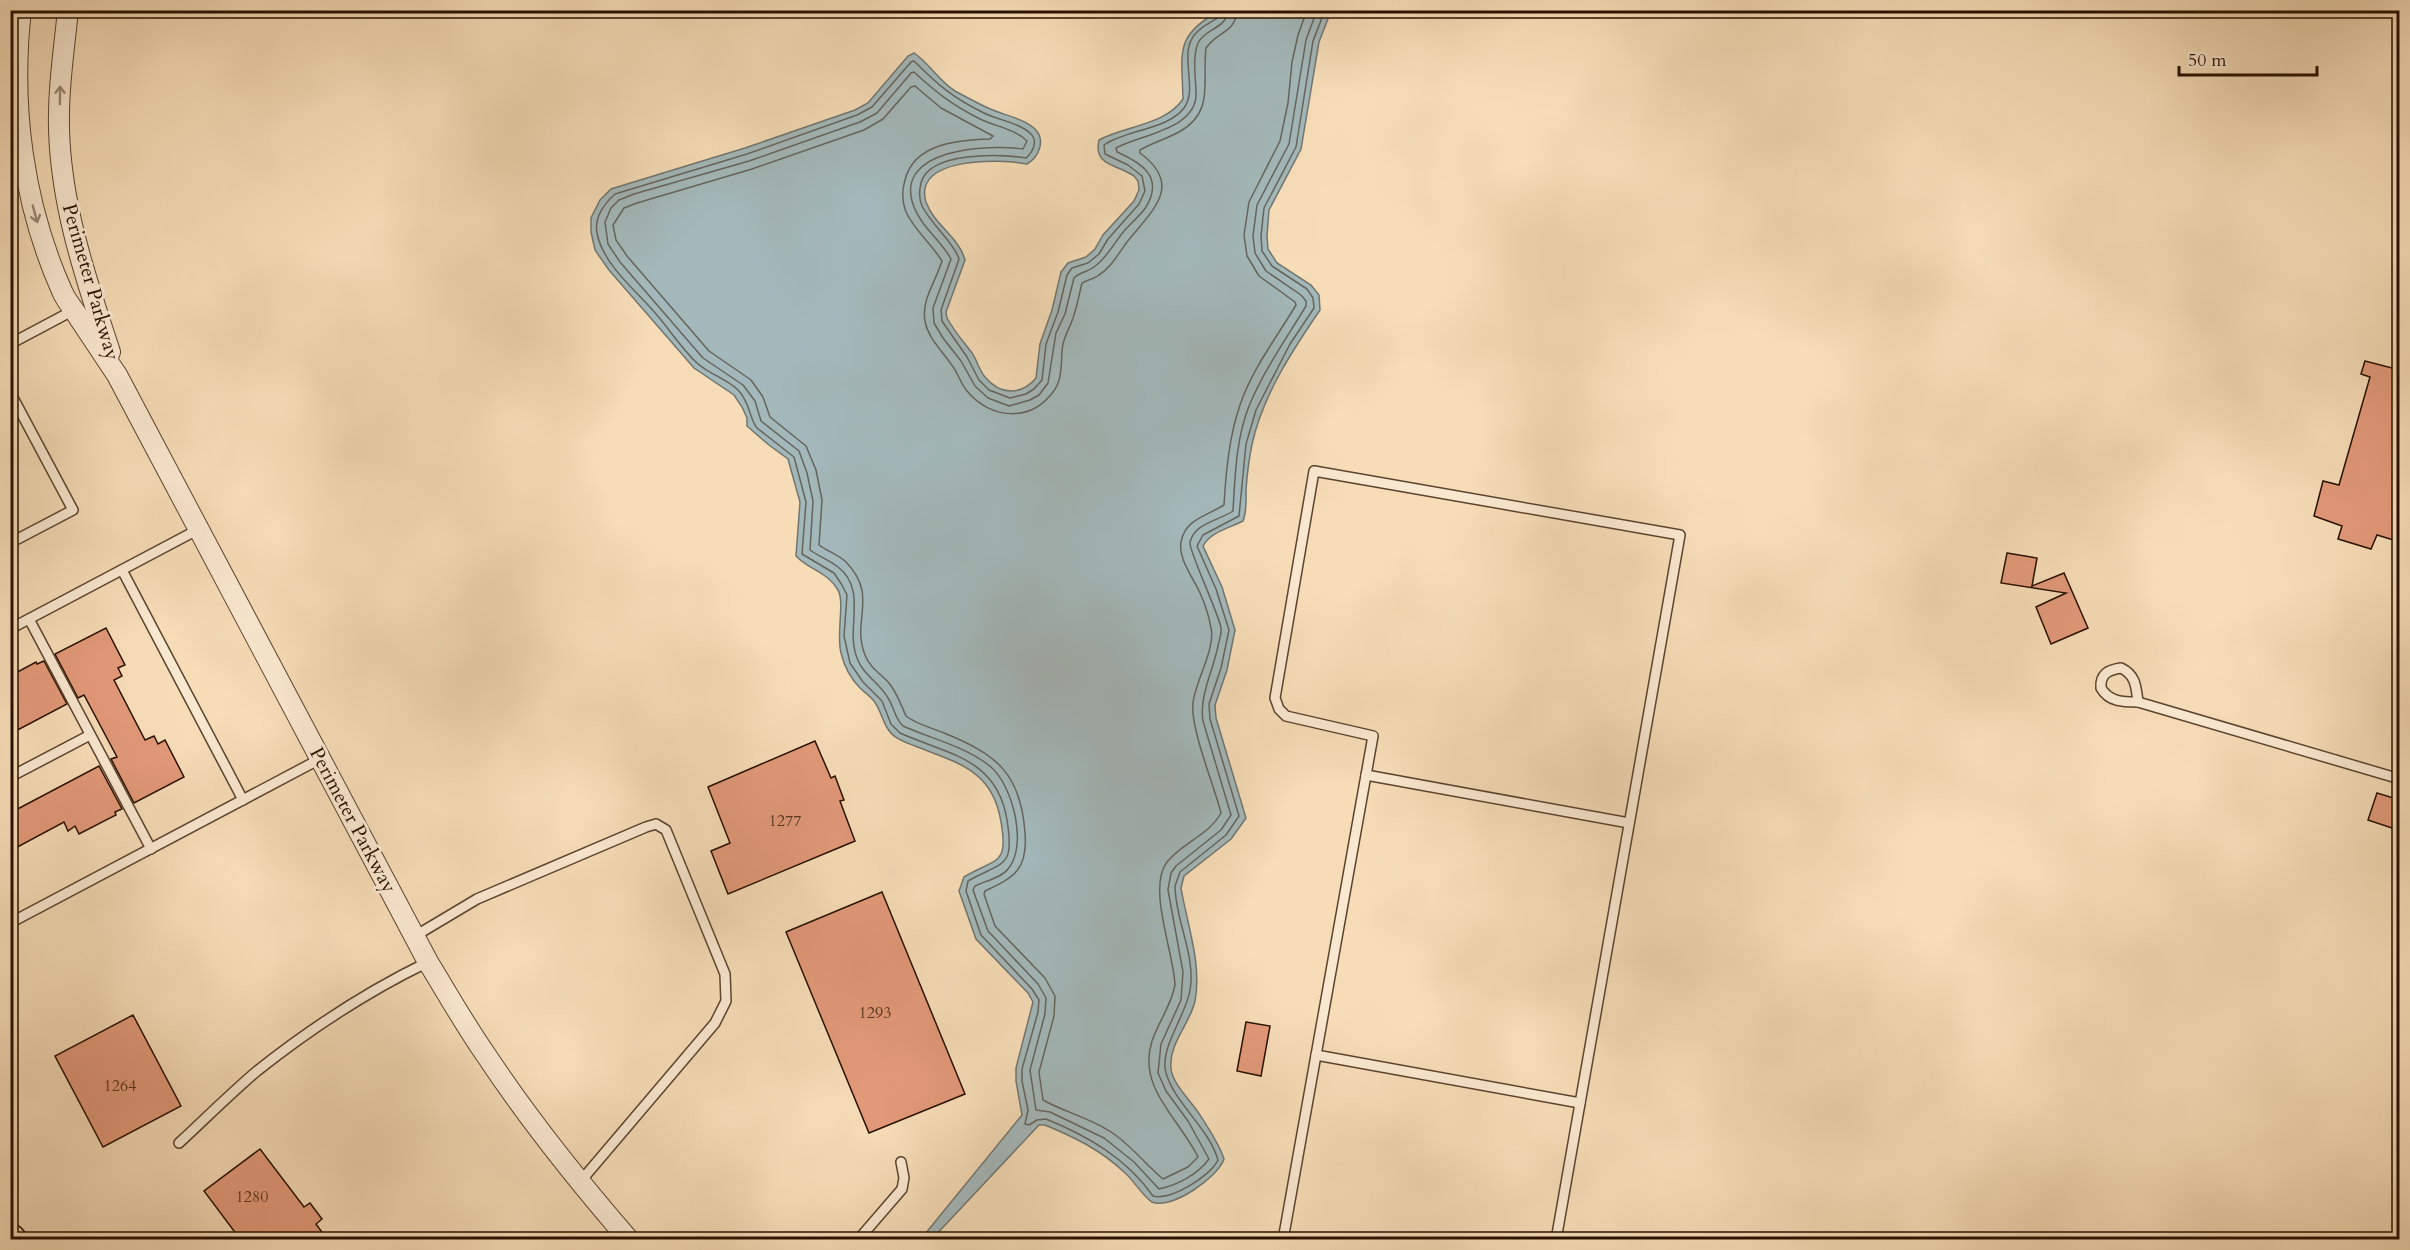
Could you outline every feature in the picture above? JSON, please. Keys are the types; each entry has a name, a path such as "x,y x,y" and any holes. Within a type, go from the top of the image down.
{"street":[{"name":"Perimeter Parkway","path":"21,10 17,63 25,166 39,229 63,293 117,375 428,962 484,1053 520,1105 580,1182 629,1239"},
{"name":"Perimeter Parkway","path":"68,10 60,81 59,131 63,175 75,240 117,375"}],"lane":[{"path":"10,344 74,310"},
{"path":"10,392 73,510 10,543"},
{"path":"1283,1239 1373,736 1286,716 1279,709 1275,698 1314,471 1680,535 1556,1239"},
{"path":"10,629 199,529"},
{"path":"122,570 243,800"},
{"path":"29,619 151,849"},
{"path":"2138,702 2134,678 2129,671 2121,668 2105,673 2100,680 2101,688 2105,694 2123,702 2138,702 2400,779"},
{"path":"10,777 90,735"},
{"path":"10,923 320,759"},
{"path":"1366,775 1629,823"},
{"path":"415,936 477,899 646,827 656,824 666,830 725,974 726,1001 715,1023 580,1182"},
{"path":"179,1143 258,1071 388,981 428,962"},
{"path":"1316,1055 1580,1103"},
{"path":"858,1239 902,1189 904,1178 900,1162"}],"water":[{"path":"1219,11 1331,11 1319,42 1301,149 1269,210 1267,236 1268,249 1277,263 1311,285 1319,295 1320,310 1289,357 1263,408 1251,450 1243,521 1210,537 1203,546 1222,587 1235,630 1227,670 1215,705 1216,718 1246,818 1231,839 1184,876 1181,888 1193,944 1197,987 1192,1010 1173,1051 1171,1069 1178,1086 1209,1129 1224,1159 1204,1183 1182,1197 1161,1203 1152,1202 1127,1175 1106,1157 1066,1134 1045,1125 1039,1125 932,1239 921,1239 1022,1115 1016,1068 1033,1002 1028,993 976,939 959,891 964,877 991,863 1001,854 1003,837 997,805 982,780 971,771 893,735 871,697 854,680 841,653 839,637 841,602 838,590 829,579 796,556 800,502 788,459 747,426 747,418 734,395 694,368 609,270 595,250 591,218 600,200 611,189 745,148 855,110 868,103 908,56 914,53 955,91 988,108 1025,122 1035,129 1040,138 1038,153 1027,164 999,161 962,164 945,168 932,176 925,187 926,202 930,210 957,244 965,260 946,312 947,318 991,383 1010,391 1024,388 1036,378 1040,344 1052,310 1061,272 1068,263 1086,257 1095,249 1103,235 1134,201 1139,190 1138,181 1134,176 1103,160 1098,149 1099,140 1156,120 1176,108 1183,99 1182,57 1188,37 1204,20"}],"building":[{"path":"2365,361 2400,370 2400,542 2377,535 2371,549 2338,539 2342,526 2314,516 2323,481 2339,485 2370,377 2361,374"},
{"path":"2007,553 2037,558 2032,586 2064,573 2088,628 2051,644 2036,607 2066,593 2001,583"},
{"path":"106,628 125,665 118,668 122,676 114,680 145,740 154,736 158,744 165,740 184,777 134,803 111,759 117,757 84,695 78,698 55,654"},
{"path":"44,661 67,704 10,734 10,676 36,662 37,664"},
{"path":"815,741 831,778 835,776 844,800 840,801 855,841 728,894 711,851 730,843 708,787"},
{"path":"99,766 122,809 115,812 116,815 79,834 75,826 68,831 64,822 10,851 10,813"},
{"path":"2377,793 2400,800 2392,828 2368,820"},
{"path":"882,892 965,1094 869,1133 786,932"},
{"path":"133,1015 181,1106 103,1147 55,1056"},
{"path":"1246,1022 1270,1026 1261,1076 1237,1071"},
{"path":"260,1149 304,1207 310,1203 322,1219 316,1224 327,1239 240,1239 204,1191"}]}
